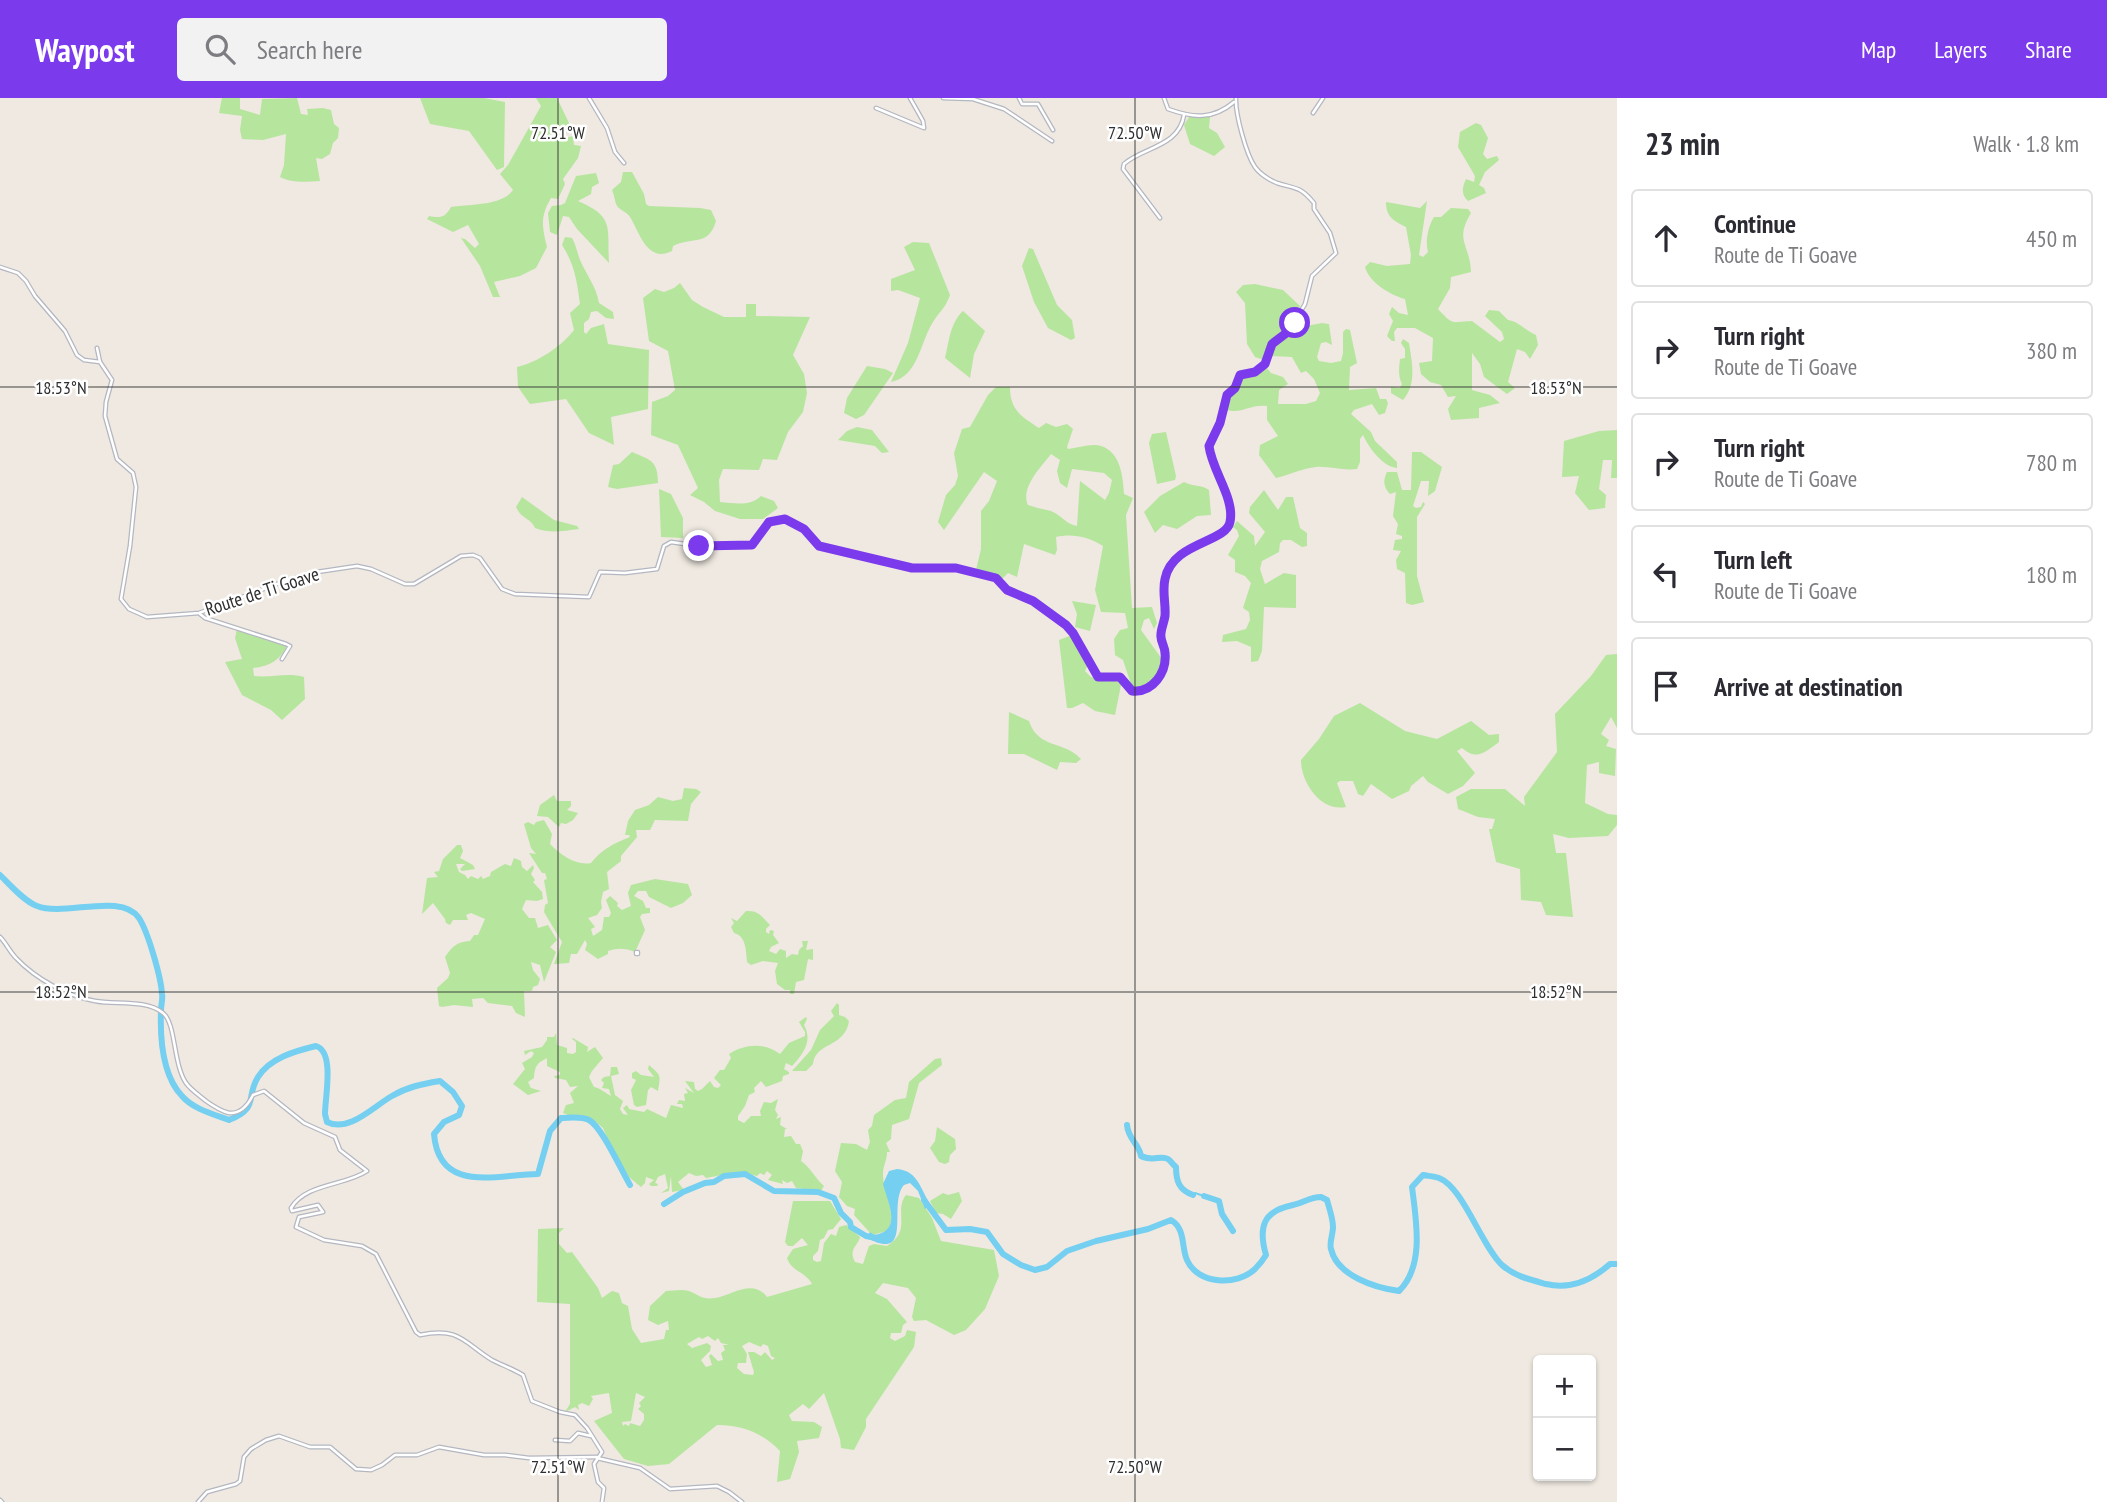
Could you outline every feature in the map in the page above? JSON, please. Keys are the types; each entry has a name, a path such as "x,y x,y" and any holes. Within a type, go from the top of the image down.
{"street":[{"path":"589,98 607,128 615,152 624,163"},
{"path":"876,108 924,128 910,98"},
{"path":"943,98 973,99 1004,109 1052,141"},
{"path":"1019,98 1022,104 1038,104 1053,130"},
{"path":"1164,98 1168,109 1184,115 1207,117 1220,112 1236,100"},
{"path":"1313,113 1323,98"},
{"name":"Route de Ti Goave","path":"100,362 112,380 105,416 117,459 133,473 135,488 130,546 121,599 129,609 147,617 199,612 317,572 357,566 371,569 405,584 414,584 461,556 472,555 480,558 502,589 515,594 589,597 600,572 625,573 657,569 664,545 671,541 699,546 752,545 769,522 785,519 804,529 819,546 912,568 956,568 996,578 1007,590 1033,601 1066,625 1098,677 1120,677 1132,691 1150,689 1166,655 1160,635 1165,616 1165,579 1172,564 1182,551 1223,533 1230,525 1231,508 1209,446 1220,423 1227,395 1235,388 1240,375 1255,372 1265,364 1272,344 1289,331 1305,304 1312,276 1336,253 1330,233 1314,209 1314,203 1303,190 1276,182 1252,164 1236,100"},
{"path":"1160,218 1123,169 1124,164 1164,144 1183,123 1184,115"},
{"path":"0,267 18,273 26,281 35,296 65,331 77,355 84,360 100,362 97,348"},
{"path":"199,612 205,618 290,646 282,659"},
{"path":"0,937 13,955 31,971 61,989 92,1000 133,1003 161,1011 171,1025 177,1061 186,1084 215,1108 229,1113 237,1112 248,1104 253,1095 264,1091 304,1123 335,1137 340,1150 368,1171 308,1194 295,1203 292,1211 318,1205 323,1212 299,1217 296,1227 324,1240 370,1248 376,1254 415,1332 420,1335 445,1333 469,1342 494,1361 523,1375 533,1401 575,1415 602,1451 594,1464 598,1482 604,1488 602,1502"},
{"path":"555,1440 570,1441 580,1433 591,1436"},
{"path":"198,1502 207,1492 240,1481 248,1451 279,1436 310,1447 330,1447 356,1469 370,1470 395,1455 417,1455 439,1447 484,1455 597,1458 645,1471 670,1489 717,1486 742,1502"}],"green space":[{"path":"222,98 240,98 240,109 260,115 262,99 297,98 301,114 308,115 307,109 331,110 334,124 339,128 338,138 333,143 330,154 322,159 316,158 320,181 294,181 280,177 284,165 286,134 263,140 242,139 242,116 219,113"},
{"path":"420,98 484,98 505,102 504,167 497,170 469,131 430,124"},
{"path":"536,98 557,98 569,123 565,138 573,136 574,145 581,146 578,158 563,179 565,184 558,199 551,198 545,211 543,227 547,247 536,268 520,276 494,282 500,297 493,297 480,266 461,238 475,248 479,244 468,225 453,232 427,219 429,216 444,215 451,207 501,199 513,190 500,174 508,165 541,106"},
{"path":"1189,117 1210,117 1209,128 1217,133 1225,147 1214,156 1190,144 1184,125"},
{"path":"1476,123 1481,125 1488,138 1483,154 1487,159 1497,156 1499,160 1485,172 1479,185 1486,193 1468,201 1463,193 1464,185 1466,179 1474,182 1475,176 1458,147 1460,132"},
{"path":"623,172 632,172 649,206 711,210 716,221 713,229 704,238 673,246 672,251 663,254 650,250 629,215 616,204 612,190 621,182"},
{"path":"596,173 599,183 592,187 591,194 578,201 598,212 607,224 609,263 569,217 563,216 557,235 550,232 548,213 552,206 565,203 576,176"},
{"path":"1427,201 1419,255 1423,257 1428,252 1428,234 1434,217 1441,217 1451,208 1468,209 1471,213 1463,237 1471,272 1451,277 1450,288 1438,309 1453,322 1472,321 1500,342 1504,339 1502,332 1485,316 1489,310 1499,311 1508,320 1536,335 1538,345 1530,359 1525,352 1517,349 1508,382 1515,388 1507,394 1484,377 1480,364 1472,353 1472,390 1490,395 1500,403 1479,408 1479,418 1451,420 1448,409 1456,396 1448,397 1441,385 1430,382 1421,374 1419,363 1432,361 1433,338 1415,328 1397,328 1394,332 1395,341 1387,336 1393,321 1389,314 1392,307 1399,313 1408,315 1405,299 1381,287 1367,273 1365,267 1370,262 1387,266 1410,264 1406,227 1392,218 1387,211 1386,202 1420,208"},
{"path":"565,237 572,238 599,303 613,312 614,319 606,318 597,311 591,312 584,323 584,332 586,334 591,328 604,324 608,344 649,350 648,409 611,417 614,445 589,433 566,399 530,404 518,387 517,367 548,353 574,330 570,313 580,304 573,267 562,245"},
{"path":"913,242 929,243 950,295 930,327 914,365 901,378 891,382 908,343 920,298 898,290 891,291 891,279 915,270 904,247"},
{"path":"1029,248 1033,249 1057,305 1072,320 1075,338 1071,340 1048,328 1034,302 1022,266"},
{"path":"680,283 692,300 724,317 746,317 746,304 756,304 756,316 810,317 793,355 804,374 807,393 803,412 788,432 777,460 763,459 759,470 723,469 719,480 720,502 747,503 761,496 774,501 778,508 763,519 740,519 715,511 690,495 698,488 678,445 651,435 652,402 675,390 668,351 649,341 643,298 655,289 664,292"},
{"path":"1255,284 1283,290 1300,306 1290,327 1271,341 1264,360 1255,357 1247,344 1245,303 1236,292 1243,285"},
{"path":"963,311 985,331 974,354 970,378 945,358 953,327"},
{"path":"1322,323 1329,324 1332,345 1321,343 1317,357 1319,361 1341,361 1343,332 1350,330 1357,363 1350,367 1349,390 1376,388 1380,399 1386,399 1388,403 1385,413 1379,415 1372,404 1354,410 1351,414 1397,462 1397,468 1382,461 1363,435 1360,439 1360,462 1357,469 1316,467 1276,478 1259,455 1260,445 1278,436 1267,420 1267,406 1226,410 1228,396 1238,391 1243,378 1259,373 1266,367 1271,373 1283,377 1288,384 1279,390 1278,404 1306,404 1316,401 1320,393 1314,379 1306,371 1301,373 1292,357 1270,356 1280,340 1291,331"},
{"path":"1403,339 1409,343 1412,380 1403,400 1391,393 1391,387 1400,388 1402,384 1399,369 1400,359 1405,358 1405,349 1401,343"},
{"path":"867,366 893,373 864,415 856,419 844,413 847,398"},
{"path":"996,387 1010,387 1014,407 1039,428 1046,423 1056,427 1067,424 1073,429 1068,449 1097,445 1108,449 1117,460 1122,473 1124,494 1133,498 1126,515 1132,608 1152,607 1157,623 1154,629 1149,618 1144,620 1141,630 1162,659 1148,687 1133,690 1123,660 1115,655 1114,639 1120,630 1128,628 1125,613 1101,612 1095,590 1103,546 1080,537 1056,537 1055,555 1024,544 1017,577 1008,573 1002,579 995,574 976,570 981,549 981,511 989,501 997,481 984,472 944,530 938,522 946,495 955,485 958,476 954,453 962,429 970,427 988,395","holes":["1051,454 1060,460 1057,471 1060,483 1067,488 1072,469 1104,473 1112,480 1105,500 1080,481 1077,526 1051,511 1028,505 1026,498 1029,485"]},
{"path":"857,427 872,430 889,452 882,453 875,446 838,440 847,431"},
{"path":"1617,430 1617,478 1611,478 1612,460 1603,460 1599,489 1606,495 1605,508 1589,510 1575,493 1579,476 1562,477 1564,441 1599,431"},
{"path":"1166,432 1176,476 1175,480 1157,484 1149,443 1152,434"},
{"path":"632,452 652,462 657,470 658,483 617,489 608,487 613,465 619,464"},
{"path":"1412,452 1421,452 1442,467 1435,491 1428,496 1429,481 1421,481 1413,506 1416,508 1421,507 1423,502 1425,504 1417,517 1417,576 1424,602 1412,605 1406,603 1405,573 1397,569 1396,560 1401,551 1393,550 1395,540 1402,539 1402,536 1396,534 1398,524 1393,516 1396,492 1390,494 1384,481 1387,472 1397,472 1402,490 1411,490"},
{"path":"1184,482 1209,490 1211,515 1197,516 1177,529 1163,525 1155,533 1144,512 1160,496"},
{"path":"659,489 671,494 683,518 683,538 661,537"},
{"path":"1264,490 1278,510 1286,497 1293,497 1300,528 1307,533 1307,546 1302,547 1291,540 1283,540 1279,552 1262,561 1260,569 1265,584 1284,573 1296,575 1296,608 1264,607 1262,651 1258,661 1251,662 1251,647 1237,641 1222,642 1223,635 1246,629 1250,620 1249,612 1243,608 1251,583 1245,576 1235,572 1235,560 1228,555 1239,536 1233,527 1237,521 1254,536 1255,546 1265,532 1249,513 1250,507"},
{"path":"522,497 554,520 577,526 579,529 552,531 535,528 516,507"},
{"path":"1072,601 1096,605 1090,631 1075,627 1077,614"},
{"path":"237,629 287,646 273,662 253,668 254,676 304,677 305,699 282,720 271,710 242,695 225,662 242,659 235,638"},
{"path":"1072,635 1088,664 1085,671 1091,677 1122,680 1115,715 1095,711 1083,703 1067,708 1059,640"},
{"path":"1617,654 1617,728 1611,717 1601,734 1609,740 1606,746 1616,749 1615,776 1599,773 1599,762 1587,765 1585,803 1608,814 1617,815 1617,825 1608,836 1569,838 1553,834 1556,853 1566,853 1573,917 1546,915 1541,902 1521,900 1520,869 1496,862 1489,829 1492,829 1495,819 1478,817 1458,809 1456,797 1471,789 1505,789 1525,806 1524,797 1557,752 1555,714 1591,676 1606,655"},
{"path":"1360,703 1405,731 1437,739 1471,721 1489,735 1499,734 1499,742 1481,754 1472,754 1462,748 1457,751 1475,773 1463,786 1448,794 1423,776 1409,791 1392,799 1371,784 1363,796 1358,794 1353,781 1340,781 1337,783 1346,807 1328,805 1314,794 1309,786 1301,760 1334,716"},
{"path":"1009,712 1029,721 1038,736 1067,749 1081,759 1076,763 1060,762 1057,770 1024,754 1008,754"},
{"path":"684,788 701,792 691,804 688,821 655,820 650,830 636,830 637,837 621,856 621,861 607,872 609,889 603,892 602,908 597,915 588,918 595,927 591,929 593,936 602,930 604,917 609,917 611,913 606,900 610,896 622,910 631,906 628,893 631,885 655,879 688,884 692,895 671,908 649,897 646,891 638,891 634,896 643,901 646,908 650,908 650,913 640,917 645,930 635,952 615,949 598,959 585,950 585,940 577,954 571,954 569,963 554,964 562,942 544,912 548,903 544,880 547,879 529,853 536,854 531,848 524,824 528,822 534,825 544,820 552,834 550,844 554,848 574,861 591,863 608,847 630,837 625,835 628,821 635,810 649,805 658,797 673,801 682,799"},
{"path":"554,795 557,801 571,801 567,810 578,813 573,820 566,824 561,823 559,827 548,817 537,816 540,805"},
{"path":"457,845 461,845 463,851 460,858 475,869 462,871 460,869 465,864 456,864 459,872 468,879 471,876 478,879 481,876 483,879 490,876 491,872 505,864 511,866 514,858 521,861 522,867 527,871 533,865 533,882 542,892 543,899 526,900 522,909 529,918 535,918 538,928 548,925 557,940 550,947 556,952 544,982 540,965 531,962 540,979 532,991 524,991 525,1017 516,1013 512,1006 488,1003 483,998 472,999 473,1007 439,1006 437,988 450,973 445,957 455,946 478,935 485,919 471,913 466,915 468,920 453,920 450,925 433,903 422,914 427,878 438,877 434,872 439,871 443,859"},
{"path":"746,911 757,913 770,925 766,932 769,934 770,930 774,931 773,935 779,943 769,951 776,954 780,949 786,951 786,958 792,954 798,955 803,946 802,941 808,941 806,950 813,949 813,960 808,959 804,980 796,982 794,994 777,984 775,971 778,963 763,961 751,965 747,962 743,940 731,927 734,923 731,918 737,921"},
{"path":"837,1003 839,1015 849,1021 846,1030 836,1041 819,1052 806,1071 792,1071 811,1050 820,1030 834,1016 831,1011"},
{"path":"806,1017 804,1025 807,1042 792,1066 786,1063 784,1069 789,1074 783,1076 782,1081 766,1087 761,1081 754,1088 755,1092 749,1095 738,1120 744,1123 751,1116 761,1116 764,1102 771,1103 778,1099 776,1119 781,1117 780,1125 787,1129 784,1137 791,1136 796,1144 800,1144 803,1151 801,1161 824,1186 821,1191 796,1188 792,1181 787,1183 782,1180 783,1184 768,1180 772,1175 767,1171 764,1175 760,1173 757,1176 737,1174 706,1178 689,1173 678,1182 684,1190 672,1192 671,1176 669,1191 661,1193 668,1188 665,1174 658,1177 655,1183 657,1186 651,1186 649,1184 654,1180 646,1177 641,1187 629,1177 603,1128 596,1122 573,1116 569,1120 568,1115 563,1113 566,1105 574,1103 570,1093 578,1086 570,1087 566,1080 555,1078 560,1072 547,1066 547,1058 541,1061 535,1070 534,1078 528,1082 531,1088 541,1091 528,1095 513,1084 525,1069 522,1063 534,1053 531,1051 525,1055 524,1051 542,1047 547,1037 554,1037 556,1033 557,1045 567,1048 567,1053 576,1052 573,1038 588,1047 587,1052 595,1047 603,1058 589,1077 594,1087 611,1096 609,1089 602,1088 604,1083 601,1080 610,1076 611,1067 617,1067 619,1074 611,1076 615,1095 623,1101 620,1109 623,1114 628,1115 623,1108 627,1105 629,1109 644,1112 647,1109 666,1118 671,1105 683,1108 682,1104 677,1104 679,1100 685,1101 684,1094 688,1093 685,1088 694,1093 685,1081 694,1082 698,1091 710,1081 718,1088 721,1085 714,1078 720,1070 724,1070 731,1058 729,1054 741,1048 761,1046 780,1054 789,1043 805,1036 799,1022"},
{"path":"941,1058 942,1065 919,1083 909,1119 892,1125 891,1139 886,1143 890,1152 887,1152 883,1173 891,1211 890,1225 887,1231 872,1235 854,1215 855,1209 847,1206 839,1197 842,1182 835,1171 841,1143 856,1144 867,1150 870,1142 868,1130 872,1126 874,1115 895,1100 906,1098 909,1082 935,1059"},
{"path":"649,1065 659,1076 658,1091 651,1087 646,1105 637,1107 634,1105 631,1090 636,1080 632,1078 632,1073 636,1071 641,1075 654,1077 648,1069"},
{"path":"937,1127 955,1139 956,1149 945,1164 939,1162 930,1148 935,1141"},
{"path":"959,1192 962,1201 951,1219 936,1213 930,1201 943,1193 948,1195"},
{"path":"906,1195 919,1198 932,1218 941,1241 994,1250 999,1276 985,1309 966,1330 954,1335 926,1320 914,1321 912,1317 916,1298 908,1288 883,1283 875,1293 887,1299 907,1322 901,1333 891,1333 890,1338 895,1341 905,1336 907,1330 916,1332 914,1347 866,1419 866,1427 854,1450 841,1448 824,1393 809,1409 803,1404 789,1415 792,1421 814,1422 822,1427 819,1438 797,1441 799,1452 790,1479 777,1482 780,1451 766,1439 743,1428 717,1425 669,1464 648,1466 624,1459 594,1421 612,1413 609,1393 591,1396 593,1399 589,1406 582,1403 578,1405 579,1410 575,1407 565,1412 570,1404 570,1304 537,1302 538,1229 564,1228 559,1233 559,1244 567,1253 572,1252 598,1288 602,1298 612,1291 619,1293 622,1303 628,1306 632,1329 641,1343 664,1339 666,1330 669,1330 668,1321 658,1325 648,1320 650,1306 666,1291 686,1290 704,1298 711,1298 749,1288 761,1291 767,1297 812,1284 787,1258 793,1249 808,1245 802,1238 793,1246 788,1246 785,1242 793,1201 830,1201 841,1219 820,1240 813,1260 821,1261 824,1243 831,1234 836,1236 839,1227 846,1225 860,1237 853,1254 855,1262 863,1264 869,1246 887,1246 899,1234","holes":["708,1336 715,1341 718,1338 721,1343 729,1345 723,1345 723,1360 718,1361 711,1354 709,1356 712,1365 706,1367 701,1360 711,1346 707,1343 692,1348 687,1344 699,1337 702,1339","749,1342 761,1347 763,1344 768,1346 771,1356 775,1358 772,1360 765,1352 761,1356 748,1352 754,1372 753,1375 744,1374 737,1368 738,1363 746,1363 747,1354 742,1346","636,1393 645,1397 639,1403 641,1406 638,1409 644,1414 644,1420 640,1426 630,1423 629,1426 623,1426 622,1422 631,1421"]}],"water":[{"path":"897,1169 914,1177 930,1204 925,1209 918,1191 910,1183 904,1185 899,1194 895,1237 891,1243 882,1244 867,1238 870,1232 874,1235 883,1232 891,1222 890,1207 883,1184 889,1171"}],"waterway":[{"path":"0,875 22,897 37,906 48,909 119,907 131,910 139,918 150,944 161,986 161,1032 166,1067 175,1087 197,1108 229,1120 239,1115 248,1106 254,1084 263,1070 276,1060 316,1046 322,1050 327,1066 327,1122 344,1124 361,1117 403,1090 440,1081 453,1092 462,1106 459,1115 444,1122 434,1134 438,1153 447,1166 459,1173 473,1177 538,1174 550,1131 561,1118 579,1118 589,1120 600,1131 630,1185"},
{"path":"1127,1125 1141,1156 1168,1159 1176,1167 1181,1188 1193,1195"},
{"path":"664,1204 705,1183 714,1182 724,1176 745,1174 774,1191 818,1192 834,1198 851,1227 866,1236 876,1238"},
{"path":"924,1200 946,1230 970,1229 987,1232 1003,1254 1035,1270 1047,1267 1067,1251 1171,1220 1179,1228 1185,1255 1192,1268 1209,1278 1228,1280 1247,1275 1265,1257 1263,1228 1269,1216 1283,1208 1321,1197 1327,1200 1330,1210 1333,1227 1331,1247 1341,1267 1369,1284 1399,1291 1413,1269 1416,1256 1412,1187 1423,1175 1439,1178 1448,1184 1464,1204 1494,1256 1517,1275 1546,1284 1564,1286 1581,1282 1610,1264 1617,1264"},
{"path":"1193,1195 1195,1193 1204,1196"},
{"path":"1204,1196 1219,1201 1222,1214 1233,1231"}],"route":[{"path":"699,546 752,545 769,522 785,519 804,529 819,546 912,568 956,568 996,578 1007,590 1033,601 1066,625 1098,677 1120,677 1132,691 1150,689 1166,655 1160,635 1165,616 1165,579 1172,564 1182,551 1223,533 1230,525 1231,508 1209,446 1220,423 1227,395 1235,388 1240,375 1255,372 1265,364 1272,344 1295,323"}]}
